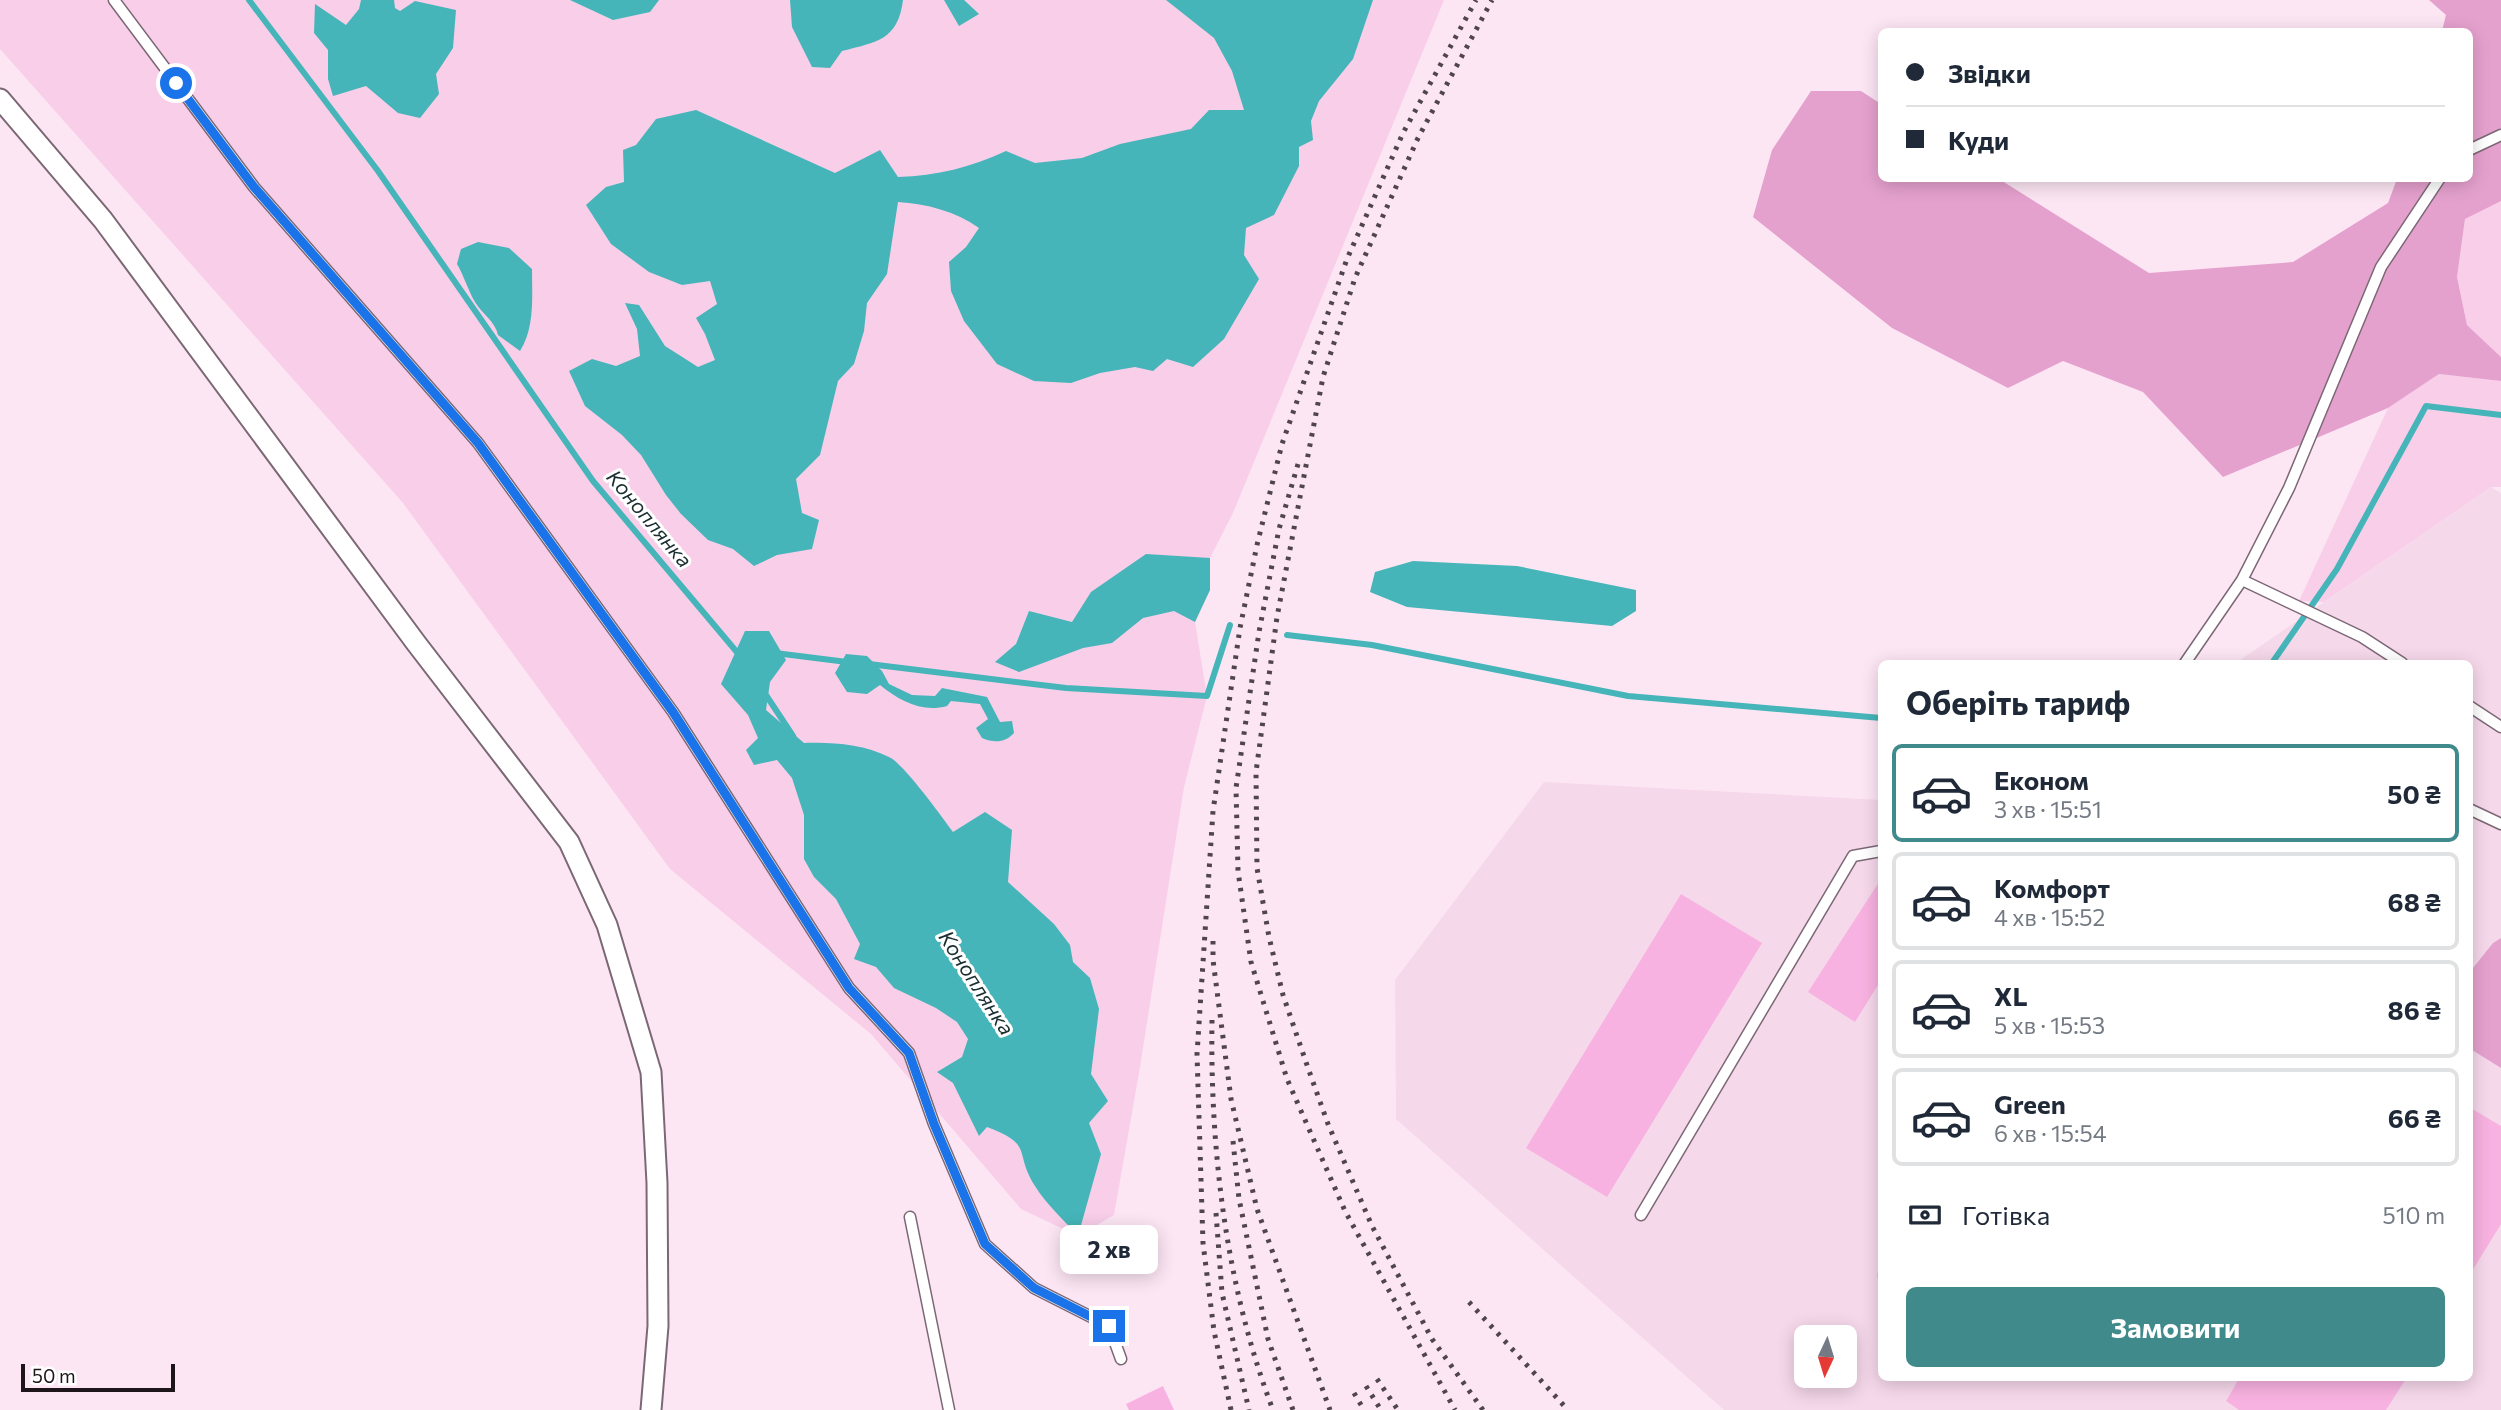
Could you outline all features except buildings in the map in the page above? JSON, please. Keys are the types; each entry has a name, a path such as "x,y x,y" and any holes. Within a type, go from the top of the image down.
{"street":[{"path":"0,99 103,220 416,643 569,842 607,925 651,1072 657,1183 659,1326 651,1410"}],"lane":[{"path":"114,0 254,187 478,443 673,712 849,988 909,1053 934,1124 985,1244 1034,1288 1109,1326 1121,1359"},
{"path":"2473,148 2501,135"},
{"path":"2187,660 2242,580 2289,488 2381,267 2437,182"},
{"path":"2242,580 2362,637 2397,660"},
{"path":"2473,709 2501,727"},
{"path":"2473,811 2501,824"},
{"path":"1641,1215 1853,856 1878,852"},
{"path":"910,1217 949,1410"}],"shaded area":[{"path":"0,0 1444,0 1233,513 1210,558 1210,590 1195,622 1207,696 1184,787 1114,1215 1078,1236 1021,1209 871,1034 670,869 403,503 0,49"},
{"path":"2429,0 2501,0 2501,201 2465,219 2457,277 2467,325 2501,357 2501,381 2439,374 2388,408 2223,477 2143,392 2063,361 2008,388 1892,328 1753,217 1772,150 1811,91 1861,91 1878,102 1878,182 2004,182 2149,273 2293,262 2388,203 2396,182 2473,182 2473,28 2443,28 2446,15"},
{"path":"2499,201 2501,357 2467,325 2457,277 2465,219"},
{"path":"2439,374 2501,381 2501,487 2491,487 2324,602 2299,601 2388,408"},
{"path":"2491,487 2501,493 2501,1410 1724,1410 1396,1119 1395,980 1544,782 1878,800 1878,1381 2473,1381 2473,660 2240,660"},
{"path":"2501,938 2501,1068 2473,1050 2473,968 2493,943"}],"water":[{"path":"361,0 394,0 395,8 400,11 415,1 456,10 453,48 436,74 439,94 420,118 398,113 366,86 333,96 328,79 328,50 314,33 315,4 346,25 359,9"},
{"path":"570,0 659,0 650,12 613,20"},
{"path":"790,0 903,0 896,24 891,31 866,45 842,51 830,68 812,67 792,27"},
{"path":"944,0 964,0 979,14 959,26"},
{"path":"1166,0 1373,0 1353,59 1319,101 1311,121 1313,140 1299,147 1299,166 1274,215 1246,228 1244,255 1259,279 1224,339 1193,367 1167,359 1153,371 1135,367 1100,373 1071,383 1034,381 997,364 964,321 951,291 949,262 966,247 979,228 940,209 898,202 887,274 867,303 864,331 854,364 838,381 820,455 796,479 802,513 819,520 812,549 777,555 754,566 733,549 708,540 666,495 641,455 622,435 585,406 569,371 592,359 616,366 640,356 637,329 625,303 639,305 665,346 698,367 715,360 696,318 717,304 710,281 682,285 649,272 611,244 586,205 606,187 624,182 623,150 636,145 656,119 696,110 835,173 880,150 898,177 954,170 1006,151 1035,163 1082,158 1120,144 1191,129 1209,110 1244,110 1232,71 1214,38"},
{"path":"478,242 509,248 532,269 530,322 520,351 498,335 475,302 457,264 461,249"},
{"path":"1146,554 1210,558 1210,590 1195,622 1174,611 1143,618 1112,643 1083,648 1019,672 995,662 1016,644 1029,611 1072,622 1091,592"},
{"path":"1413,561 1517,566 1636,590 1636,611 1612,626 1407,607 1370,592 1375,572"},
{"path":"745,631 769,631 786,660 770,682 766,710 804,743 847,745 869,749 889,757 913,779 953,832 985,812 1012,830 1008,882 1054,924 1070,945 1073,962 1090,978 1099,1009 1091,1074 1108,1101 1089,1123 1101,1154 1078,1236 1035,1186 1017,1144 1002,1133 987,1127 979,1136 953,1083 937,1072 962,1057 968,1039 957,1022 936,1008 894,988 876,967 854,959 860,944 836,899 814,877 804,859 804,815 792,778 777,760 754,765 746,750 758,738 748,715 721,684"},
{"path":"846,654 867,656 882,671 889,684 912,695 935,696 942,688 987,697 1000,722 1012,721 1014,733 999,741 982,738 976,728 988,719 980,704 951,701 947,706 938,708 920,707 903,701 880,685 867,694 847,692 835,673"}],"waterway":[{"name":"Коноплянка","path":"249,0 378,171 593,481 741,657"},
{"path":"2274,660 2337,569 2426,406 2501,415"},
{"path":"869,664 1066,688 1207,696 1230,625"},
{"path":"1287,635 1372,645 1628,696 1878,718"},
{"path":"775,653 847,662"},
{"name":"Коноплянка","path":"764,692 793,736"}],"railway":[{"path":"1231,1410 1214,1331 1203,1243 1197,1054 1213,811 1240,628 1282,444 1347,259 1403,133 1476,0"},
{"path":"1483,1410 1432,1339 1372,1226 1328,1124 1308,1068 1283,995 1269,937 1257,868 1256,772 1277,617 1323,377 1355,278 1418,138 1492,0"},
{"path":"1298,464 1279,529 1259,632 1236,788 1238,871 1251,962 1287,1079 1345,1211 1455,1410"},
{"path":"1213,941 1213,960 1231,1099 1257,1209 1330,1410"},
{"path":"1212,1020 1214,1119 1224,1218 1243,1316 1273,1410"},
{"path":"1233,1141 1239,1199 1268,1339 1293,1410"},
{"path":"1216,1213 1222,1293 1249,1410"},
{"path":"1469,1302 1568,1410"},
{"path":"1377,1379 1398,1410"},
{"path":"1366,1386 1381,1410"},
{"path":"1354,1393 1364,1410"}],"route":[{"path":"176,83 254,187 478,443 673,712 849,988 909,1053 934,1124 985,1244 1034,1288 1109,1326"}]}
